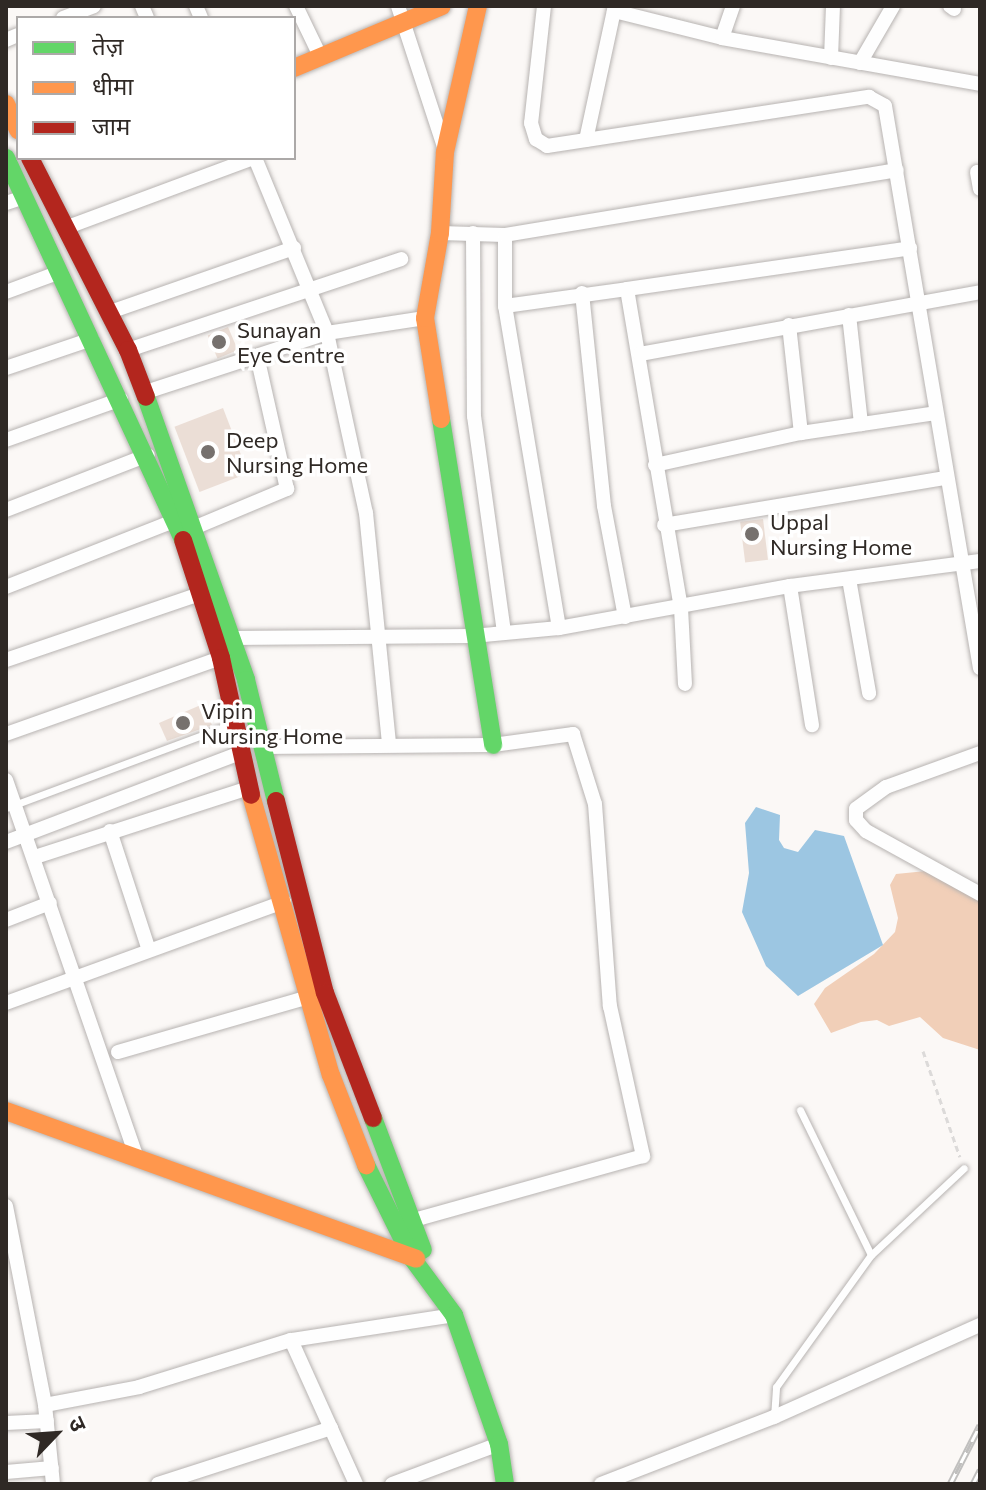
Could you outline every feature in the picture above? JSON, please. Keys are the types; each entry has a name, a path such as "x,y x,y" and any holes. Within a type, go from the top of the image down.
{"main road":[{"path":"296,67 442,6"},
{"path":"478,6 445,152 440,233 425,318 473,636 493,745"},
{"path":"32,160 8,168 15,200 60,272 176,520 221,658 234,723 252,750 249,788 284,902 305,998 366,1166 454,1315 499,1444 505,1484"},
{"path":"35,160 65,228 128,350 196,527 231,638 252,750 304,897 325,993 410,1221 420,1260"},
{"path":"6,1111 420,1260"}],"street":[{"path":"68,16 94,6"},
{"path":"296,6 321,58"},
{"path":"398,6 445,152"},
{"path":"544,6 531,123 536,139 547,146 869,97 885,106 921,302 944,478 980,668"},
{"path":"722,38 733,6"},
{"path":"831,58 833,6"},
{"path":"860,63 893,6"},
{"path":"586,140 615,8 722,38 979,82"},
{"path":"65,228 249,160"},
{"path":"255,160 327,333 366,513 389,744"},
{"path":"440,233 505,235 897,170"},
{"path":"977,172 980,189"},
{"path":"473,233 474,416 504,633"},
{"path":"505,235 505,306 559,628"},
{"path":"110,312 294,248"},
{"path":"505,306 910,248"},
{"path":"128,350 310,286 401,259"},
{"path":"6,292 60,272"},
{"path":"627,289 640,354 664,525 681,608 685,684"},
{"path":"640,354 980,292"},
{"path":"582,293 604,506 625,617"},
{"path":"849,315 861,424"},
{"path":"143,393 327,333 425,318"},
{"path":"789,325 801,433"},
{"path":"6,368 92,339"},
{"path":"196,527 287,489 257,356"},
{"path":"6,440 121,399"},
{"path":"655,465 801,433 936,413"},
{"path":"6,510 148,455"},
{"path":"664,525 944,478"},
{"path":"6,587 176,520"},
{"path":"231,638 473,636 559,628 790,586 980,561"},
{"path":"849,579 869,693"},
{"path":"790,586 812,725"},
{"path":"6,660 200,594"},
{"path":"6,734 221,658"},
{"path":"6,842 252,750 389,744 493,745 573,734 595,804 610,1006 643,1156 410,1221"},
{"path":"979,756 886,787 856,809 856,820 866,831 980,894"},
{"path":"6,780 10,806 27,834 136,1156"},
{"path":"35,857 249,788"},
{"path":"110,831 149,950"},
{"path":"6,1003 75,981 149,950 284,902"},
{"path":"6,920 50,903"},
{"path":"118,1052 305,998"},
{"path":"6,1206 45,1405 53,1484"},
{"path":"45,1405 139,1387 291,1340 454,1315"},
{"path":"601,1484 638,1477 980,1325"},
{"path":"291,1340 356,1484"},
{"path":"6,1423 47,1421"},
{"path":"158,1484 331,1428"},
{"path":"399,1482 499,1444"},
{"path":"6,1472 52,1468"}],"lane":[{"path":"10,806 234,723"},
{"path":"800,1110 871,1255"},
{"path":"774,1417 776,1387 871,1255 964,1168"}],"path":[{"path":"923,1051 964,1168"}],"shaded area":[{"path":"926,871 980,901 980,1050 943,1038 920,1017 889,1026 877,1020 861,1022 831,1033 814,1004 825,988 874,954 895,932 898,918 890,885 896,874"}],"water":[{"path":"756,807 780,815 779,840 784,848 798,852 815,830 844,836 883,945 798,996 766,966 742,912 749,873 745,823"}],"building":[{"path":"228,327 238,350 218,359 208,336"},
{"path":"223,408 248,473 200,492 174,427"},
{"path":"763,519 768,560 745,562 740,522"},
{"path":"203,704 212,725 167,741 159,723"}],"railway":[{"path":"950,1484 980,1425"},
{"path":"973,1484 980,1470"}],"traffic: fast":[{"path":"6,158 183,540"},
{"path":"146,397 246,680 276,801"},
{"path":"441,419 493,745"},
{"path":"373,1118 423,1250"},
{"path":"366,1165 412,1258 454,1315 499,1444 505,1484"}],"traffic: slow":[{"path":"296,67 442,6"},
{"path":"441,419 425,318 440,233 445,152 478,6"},
{"path":"6,104 16,126"},
{"path":"251,795 331,1075 366,1165"},
{"path":"6,1111 416,1259"}],"traffic: jam":[{"path":"31,160 128,350 146,397"},
{"path":"183,540 221,658 251,795"},
{"path":"276,801 325,993 373,1118"}],"place":[{"name":"Sunayan Eye Centre","path":"219,342"},
{"name":"Deep Nursing Home","path":"208,452"},
{"name":"Uppal Nursing Home","path":"752,534"},
{"name":"Vipin Nursing Home","path":"183,723"}]}
